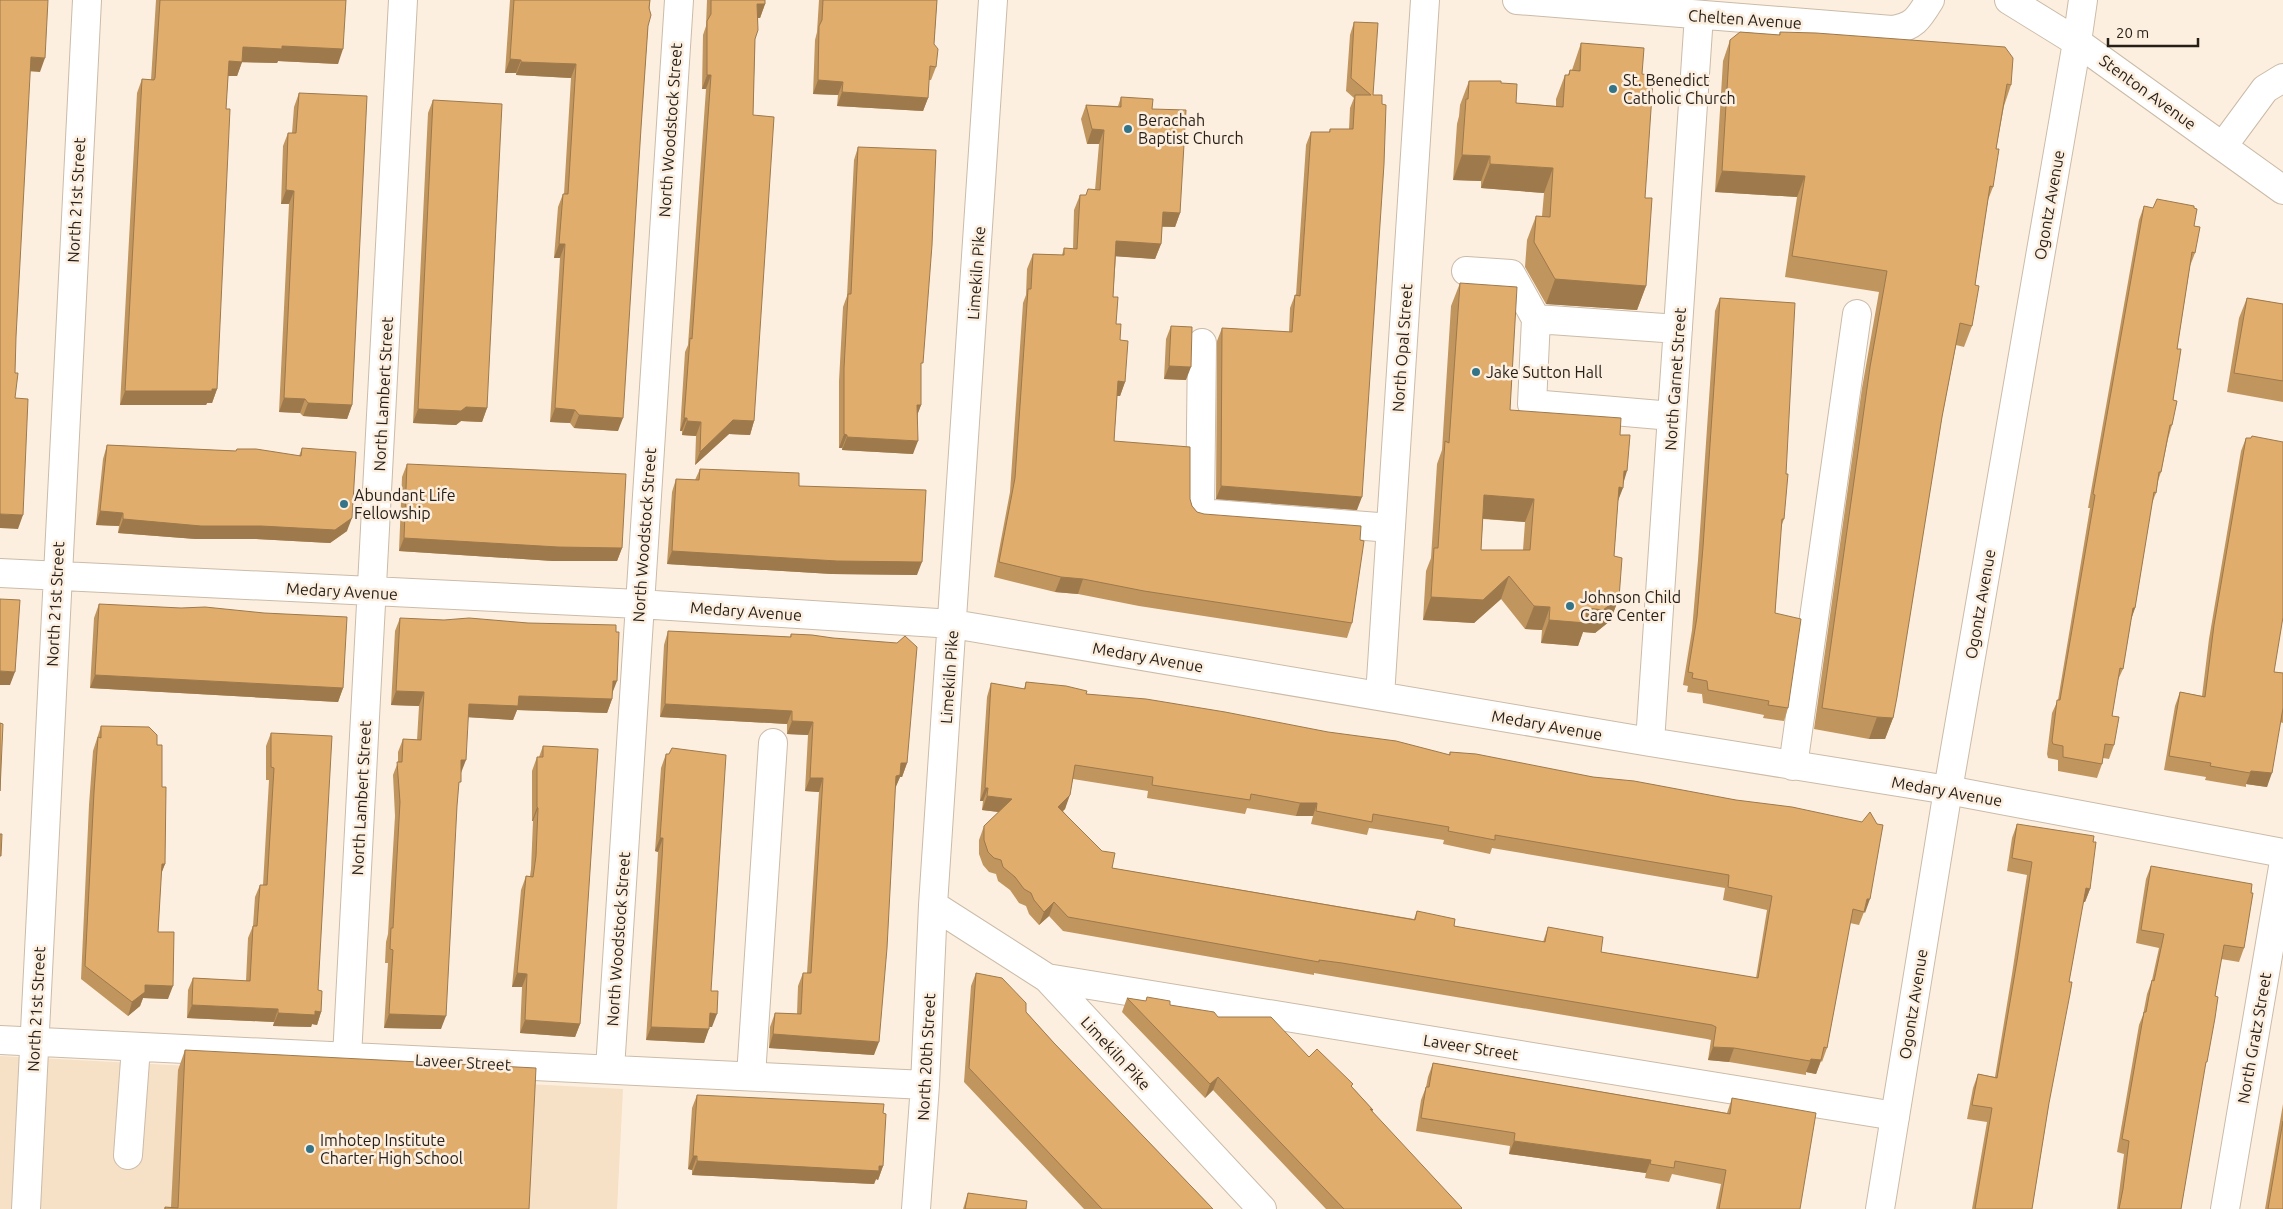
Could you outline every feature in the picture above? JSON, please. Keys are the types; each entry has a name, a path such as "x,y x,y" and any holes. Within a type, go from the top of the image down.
{"street":[{"name":"North 21st Street","path":"26,1209 87,0"},
{"name":"North Lambert Street","path":"347,1057 403,0"},
{"name":"North Woodstock Street","path":"610,1069 679,0"},
{"name":"Limekiln Pike","path":"993,0 933,905 1046,978 1262,1209"},
{"name":"North Opal Street","path":"1380,696 1425,0"},
{"name":"Chelten Avenue","path":"1517,0 1892,30 1906,28 1919,18 1930,0"},
{"name":"Stenton Avenue","path":"2009,0 2077,42 2283,190"},
{"name":"Ogontz Avenue","path":"1880,1209 1948,790 2083,0"},
{"name":"North Garnet Street","path":"1650,742 1699,15"},
{"path":"2223,146 2265,88 2283,78"},
{"path":"1466,271 1511,274 1536,319 1532,404 1672,416"},
{"path":"1793,766 1857,314"},
{"path":"1536,319 1678,329"},
{"path":"1202,343 1200,513 1391,528"},
{"name":"Medary Avenue","path":"0,573 373,593 640,604 953,624 1793,766 1948,790 2283,853"},
{"path":"751,1076 773,742"},
{"name":"North Gratz Street","path":"2225,1209 2283,867"},
{"name":"North 20th Street","path":"916,1209 925,1085 933,905"},
{"name":"Laveer Street","path":"1046,978 1895,1116"},
{"name":"Laveer Street","path":"0,1040 925,1085"},
{"path":"128,1155 136,1047"}],"shaded area":[{"name":"Imhotep Institute Charter High School","path":"0,1056 623,1089 617,1209 0,1209"}],"building":[{"path":"0,0 48,0 45,58 31,57 16,337 15,373 18,373 15,398 28,399 23,515 0,514"},
{"path":"160,0 346,0 343,49 282,46 282,49 243,47 242,62 229,61 226,109 230,109 217,389 212,389 212,391 125,391 142,79 154,80 155,78"},
{"path":"514,0 650,0 649,8 651,15 648,26 623,418 579,415 575,410 555,408 565,244 559,244 563,194 568,194 576,64 521,62 521,60 510,59"},
{"path":"711,0 765,0 765,4 757,4 758,30 755,39 753,115 774,117 754,421 733,420 700,452 701,422 687,421 687,418 684,418 690,338 692,339 711,75 707,75 707,21 711,14"},
{"path":"823,0 937,0 934,44 938,49 936,67 930,66 928,98 842,92 843,82 818,80 819,26 822,20"},
{"path":"1354,22 1378,23 1373,95 1382,95 1382,104 1386,105 1384,164 1362,497 1221,486 1222,328 1292,332 1295,295 1300,296 1311,132 1330,132 1330,129 1353,129 1355,95 1371,95 1351,78"},
{"path":"1740,32 1780,35 1780,32 1816,33 2005,47 2013,58 2011,85 2007,84 1996,149 1999,149 1993,187 1990,186 1975,285 1979,286 1972,326 1960,323 1942,417 1893,718 1822,708 1870,367 1887,271 1792,256 1805,176 1722,171 1730,40"},
{"path":"1581,43 1644,48 1642,74 1649,75 1649,80 1653,80 1645,198 1652,198 1646,286 1555,279 1534,242 1536,216 1550,217 1553,168 1490,164 1490,156 1462,155 1469,81 1501,81 1501,83 1517,84 1516,103 1563,107 1565,75 1569,75 1570,70 1580,71"},
{"path":"299,93 367,96 352,405 308,403 305,399 284,398 294,191 286,190 288,133 296,133"},
{"path":"1121,97 1153,99 1152,109 1186,110 1180,213 1163,212 1161,244 1116,241 1113,297 1118,297 1116,324 1121,324 1120,340 1128,341 1125,382 1118,381 1114,441 1190,447 1190,499 1192,506 1197,512 1361,526 1360,540 1364,541 1352,623 1061,577 999,562 1015,478 1028,289 1031,289 1033,254 1064,255 1064,248 1077,249 1080,195 1086,195 1088,189 1100,190 1104,130 1092,129 1086,105 1121,107"},
{"path":"433,100 502,104 487,408 466,407 461,411 418,409"},
{"path":"858,147 936,150 932,245 923,363 921,363 921,405 917,405 918,441 847,437 844,434 844,368 848,294 851,294"},
{"path":"2157,199 2194,206 2197,209 2194,226 2200,227 2195,253 2192,252 2177,349 2181,349 2173,400 2177,401 2172,425 2170,425 2161,472 2159,472 2156,493 2154,492 2135,608 2133,608 2123,669 2120,668 2112,716 2119,717 2114,745 2105,744 2102,764 2063,757 2063,746 2053,744 2052,741 2057,700 2060,700 2095,495 2093,494 2144,206 2153,208"},
{"path":"1460,283 1517,287 1510,410 1621,418 1620,435 1630,435 1627,471 1624,471 1623,488 1619,487 1614,556 1622,558 1619,598 1603,610 1587,608 1586,623 1549,620 1550,607 1534,606 1509,576 1483,600 1431,597 1434,548 1438,548 1445,441 1449,443","holes":["1484,495 1534,499 1530,550 1481,550"]},
{"path":"1720,298 1795,303 1786,474 1788,474 1784,519 1782,519 1775,613 1801,619 1788,708 1768,705 1769,701 1708,690 1707,681 1692,678 1693,673 1688,672 1697,617 1703,547"},
{"path":"2247,298 2283,304 2283,381 2234,373"},
{"path":"1171,326 1192,327 1191,367 1169,366"},
{"path":"2252,436 2283,442 2283,617 2274,672 2283,673 2283,708 2272,773 2251,771 2250,773 2210,766 2211,763 2169,756 2180,692 2205,697 2214,625 2246,438 2251,438"},
{"path":"107,445 236,451 237,449 256,449 301,456 302,448 356,452 352,518 335,530 261,526 201,526 123,519 123,513 100,511"},
{"path":"407,464 626,474 622,548 558,547 404,538"},
{"path":"700,469 799,473 799,486 926,490 922,562 837,561 672,551 676,479 699,480"},
{"path":"0,599 20,600 15,672 0,671"},
{"path":"99,604 181,608 205,607 264,613 347,617 343,688 95,675"},
{"path":"400,618 444,620 469,618 528,623 616,625 616,632 619,632 617,681 613,681 612,699 519,696 518,706 469,704 466,760 461,760 461,782 459,782 457,806 446,1016 389,1014 393,950 390,949 391,928 393,928 400,802 397,762 402,762 403,739 421,740 424,692 396,691"},
{"path":"668,631 791,637 791,634 812,635 897,643 905,636 917,647 907,763 901,763 900,775 896,776 887,948 879,1042 773,1034 775,1013 801,1014 803,973 811,973 823,778 810,778 813,722 792,721 792,711 665,704"},
{"path":"1026,682 1066,686 1087,691 1086,694 1146,699 1225,712 1328,732 1396,741 1450,755 1450,752 1476,754 1593,777 1634,781 1736,800 1792,807 1862,822 1870,812 1877,824 1883,825 1870,899 1867,899 1864,912 1853,909 1827,1048 1824,1047 1821,1060 1811,1059 1810,1061 1734,1048 1713,1047 1716,1027 1712,1025 1342,963 1319,960 1319,962 1068,917 1054,902 1044,912 1031,893 1024,889 1015,877 1003,867 1001,860 994,858 988,852 984,840 984,826 1012,799 987,796 988,788 985,788 991,683 1025,689","holes":["1075,765 1153,777 1152,785 1250,800 1251,794 1300,803 1317,803 1316,811 1372,822 1373,814 1449,827 1448,831 1495,840 1495,835 1729,875 1728,887 1772,896 1758,978 1601,952 1603,937 1548,927 1545,942 1454,926 1455,919 1417,911 1415,920 1112,868 1115,853 1102,851 1058,807 1070,795"]},
{"path":"0,723 3,724 0,791"},
{"path":"101,726 149,727 157,735 157,745 162,745 162,787 166,787 165,864 162,864 158,932 174,932 173,986 145,985 145,992 132,1002 85,966 94,792 98,737 101,738"},
{"path":"271,733 332,736 318,990 322,991 321,1012 315,1011 315,1015 278,1013 278,1009 192,1005 193,978 250,981 253,926 257,926 260,885 267,885 274,768 271,767"},
{"path":"543,746 598,749 580,1024 525,1020 527,974 517,973 526,876 533,877 536,856 538,808 537,757 543,757"},
{"path":"672,748 726,755 711,991 718,991 717,1014 710,1013 709,1029 651,1027 662,858 663,838 660,838 666,754 669,754"},
{"path":"2017,824 2094,836 2093,842 2096,842 2090,889 2086,888 2069,982 2072,982 2049,1103 2032,1209 1975,1209 1992,1108 1972,1105 1978,1074 1997,1078 2032,862 2012,858"},
{"path":"0,834 2,834 1,856 0,856"},
{"path":"2151,866 2252,884 2251,893 2253,893 2244,948 2224,945 2215,996 2218,997 2215,1018 2181,1209 2119,1209 2129,1141 2122,1139 2144,1012 2146,1012 2152,980 2154,981 2164,934 2141,930"},
{"path":"976,973 1002,978 1026,1003 1026,1012 1054,1043 1213,1209 1102,1209 969,1068"},
{"path":"1147,997 1170,1001 1170,1005 1214,1012 1218,1017 1271,1017 1309,1057 1317,1049 1353,1084 1351,1086 1373,1110 1370,1109 1462,1208 1344,1209 1218,1077 1210,1084 1127,998 1146,1001"},
{"name":"Imhotep Institute Charter High School","path":"185,1050 536,1068 529,1209 165,1209 165,1207 178,1208"},
{"path":"1433,1063 1730,1114 1732,1098 1816,1113 1800,1209 1719,1209 1726,1170 1675,1161 1674,1168 1650,1164 1651,1160 1514,1141 1515,1133 1421,1118 1426,1087 1429,1087"},
{"path":"697,1095 884,1104 883,1113 886,1114 883,1166 879,1166 879,1171 697,1161 697,1156 693,1156"},
{"path":"2283,1121 2283,1209 2268,1209"},
{"path":"968,1193 1027,1201 1026,1209 965,1209"}],"place":[{"name":"St. Benedict Catholic Church","path":"1613,89"},
{"name":"Berachah Baptist Church","path":"1128,129"},
{"name":"Jake Sutton Hall","path":"1476,372"},
{"name":"Abundant Life Fellowship","path":"344,504"},
{"name":"Johnson Child Care Center","path":"1570,606"},
{"name":"Imhotep Institute Charter High School","path":"310,1149"}]}
